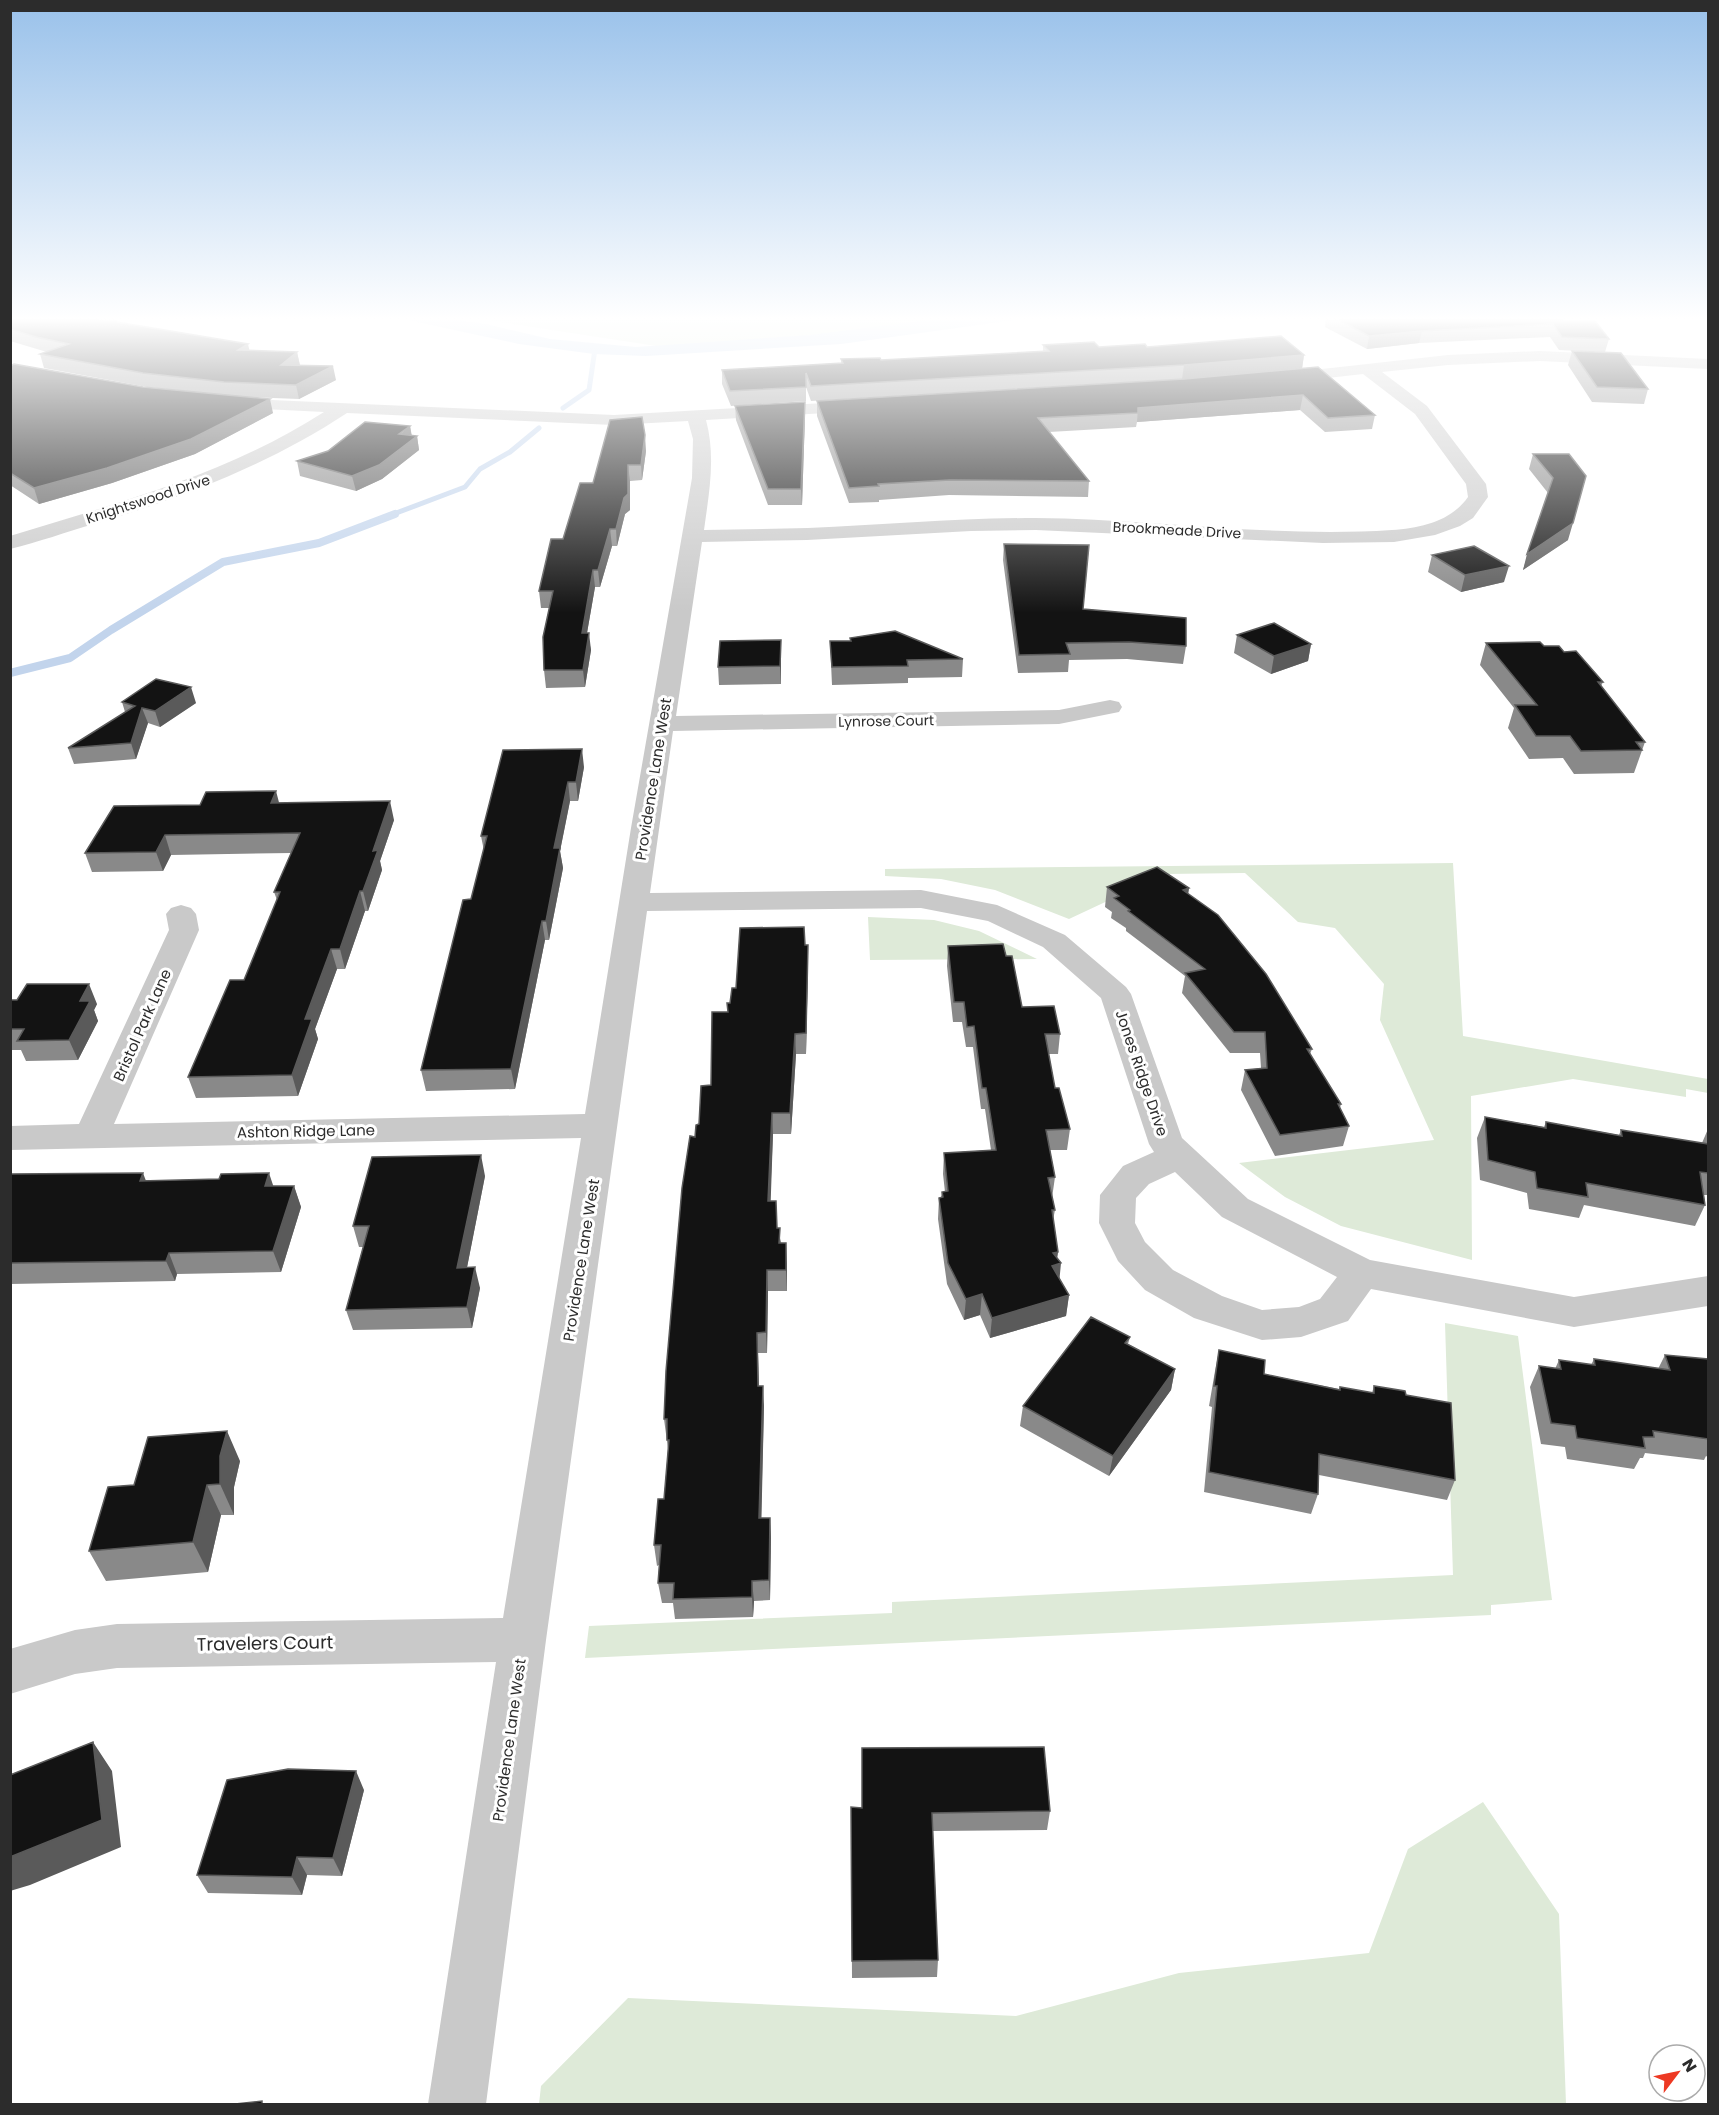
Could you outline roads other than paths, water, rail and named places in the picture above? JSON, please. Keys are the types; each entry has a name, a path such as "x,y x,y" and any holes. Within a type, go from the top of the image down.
{"street":[{"name":"Knightswood Drive","path":"20,540 228,471 291,443 332,416"},
{"path":"493,416 614,420 701,416"},
{"name":"Providence Lane West","path":"457,2104 523,1640 662,724 702,478 702,438 696,416"},
{"name":"Brookmeade Drive","path":"691,536 807,534 971,525 1036,524 1362,538 1418,533 1453,522 1475,506 1478,497 1476,484 1424,416"},
{"path":"10,526 20,540"},
{"name":"Lynrose Court","path":"662,724 1059,717 1110,707"},
{"name":"Jones Ridge Drive","path":"635,902 921,898 997,914 1054,940 1115,994 1167,1144 1235,1208 1362,1273 1574,1312 1708,1291"},
{"name":"Bristol Park Lane","path":"92,1135 184,930 181,914"},
{"name":"Ashton Ridge Lane","path":"10,1138 601,1126"},
{"path":"1179,1155 1136,1174 1118,1195 1117,1223 1131,1251 1159,1280 1208,1307 1262,1325 1301,1322 1334,1310 1362,1273"},
{"name":"Travelers Court","path":"10,1672 75,1652 117,1646 523,1640"}],"waterway":[{"path":"391,515 465,487 480,469 510,452 539,428"},
{"path":"10,673 70,658 111,630 223,562 319,543 395,514"}]}
